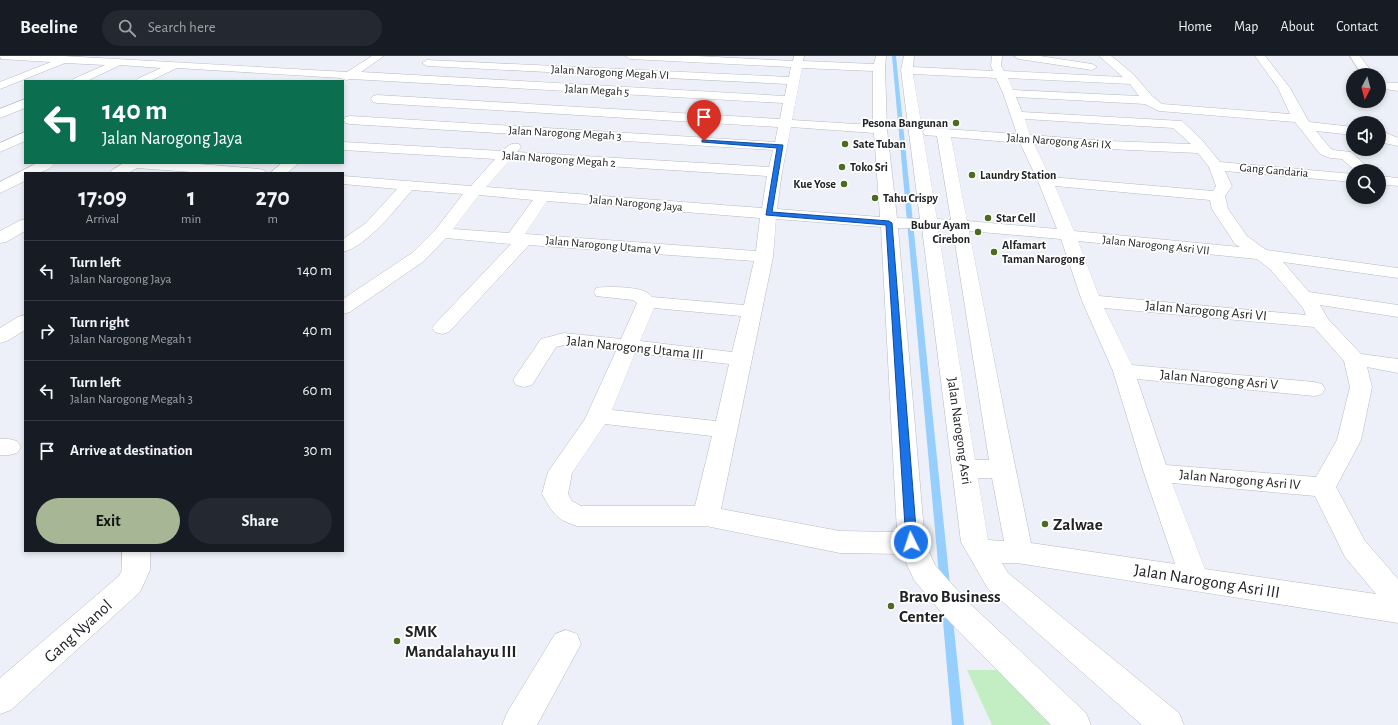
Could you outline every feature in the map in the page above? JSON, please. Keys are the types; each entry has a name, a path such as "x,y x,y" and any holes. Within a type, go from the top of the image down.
{"street":[{"name":"Jalan Megah 5","path":"1,56 71,58 350,74 405,79 789,100"},
{"path":"79,80 135,56"},
{"path":"143,80 194,56"},
{"path":"341,80 379,56"},
{"path":"630,56 880,62 880,129 895,223 911,542 924,572 935,586 957,610 1074,725"},
{"path":"997,56 996,66 1009,93 1025,139 1046,181 1068,236 1091,301 1124,371 1156,473 1195,580"},
{"path":"1019,56 1123,71"},
{"path":"1104,56 1133,81 1147,100 1156,105 1166,108 1302,123 1346,130"},
{"path":"1260,56 1284,88 1302,123 1325,151 1330,154 1346,155 1357,164"},
{"path":"1355,56 1363,68"},
{"path":"0,86 71,58"},
{"path":"216,78 252,59"},
{"path":"347,123 432,59"},
{"name":"Jalan Narogong Megah VI","path":"432,59 580,70 793,81"},
{"path":"277,80 312,60"},
{"path":"706,516 764,257 776,172 798,60"},
{"path":"566,88 588,61"},
{"path":"908,63 1000,74 1133,81"},
{"name":"Jalan Narogong Asri","path":"908,63 925,225 975,542 998,581 1167,725"},
{"path":"0,78 18,79"},
{"path":"1386,86 1398,87"},
{"path":"567,132 599,90"},
{"path":"1009,93 1147,100"},
{"path":"377,99 880,129"},
{"path":"0,114 24,103"},
{"path":"1016,115 1172,123 1180,126 1216,166 1224,186 1217,196 1220,209 1242,240 1277,266 1311,306 1320,322 1354,359 1361,387 1349,440 1323,487 1355,549 1398,600"},
{"name":"Jalan Narogong Megah 3","path":"347,123 567,132 781,146"},
{"path":"344,307 418,257 442,233 476,190 529,131"},
{"name":"Jalan Narogong Asri IX","path":"916,131 1202,149"},
{"path":"943,133 961,226 1002,470 1019,550 1017,552"},
{"path":"0,148 24,136"},
{"path":"1386,138 1398,142"},
{"name":"Jalan Narogong Megah 2","path":"344,146 776,172"},
{"path":"0,152 19,154"},
{"path":"30,172 46,164"},
{"path":"119,172 133,164"},
{"path":"149,164 248,172"},
{"path":"278,172 290,164"},
{"name":"Gang Gandaria","path":"1216,166 1346,177"},
{"path":"0,188 24,176"},
{"name":"Jalan Narogong Jaya","path":"344,181 925,225"},
{"path":"1046,181 1217,196"},
{"path":"1386,181 1398,182"},
{"path":"344,246 372,226 408,185"},
{"path":"442,328 519,239 543,196"},
{"path":"0,240 24,225"},
{"name":"Jalan Narogong Asri VII","path":"925,225 961,226 1068,236 1262,256 1398,273"},
{"name":"Jalan Narogong Utama V","path":"442,233 764,257"},
{"path":"0,240 11,242 24,241"},
{"path":"603,292 638,295 647,302 752,311"},
{"path":"1303,297 1398,312"},
{"name":"Jalan Narogong Asri VI","path":"1091,301 1320,322"},
{"path":"647,302 598,416 560,472 554,494 563,508 577,516 706,516 840,542 911,542"},
{"path":"0,337 24,321"},
{"name":"Jalan Narogong Utama III","path":"524,380 548,343 564,339 742,358"},
{"path":"1354,359 1398,366"},
{"name":"Jalan Narogong Asri V","path":"1124,371 1314,389"},
{"path":"598,416 725,430"},
{"path":"964,468 1002,470"},
{"name":"Jalan Narogong Asri IV","path":"1156,473 1323,487"},
{"name":"Jalan Narogong Asri III","path":"981,551 1017,552 1398,610"},
{"name":"Gang Nyanol","path":"0,699 130,584 136,570 136,552"},
{"path":"519,725 566,644"}],"green space":[{"path":"967,670 1005,670 1066,725 992,725"}],"waterway":[{"path":"894,56 945,585"},
{"path":"947,610 958,725"}],"place":[{"name":"Pesona Bangunan","path":"956,123"},
{"name":"Sate Tuban","path":"845,144"},
{"name":"Toko Sri","path":"842,167"},
{"name":"Laundry Station","path":"972,175"},
{"name":"Kue Yose","path":"844,184"},
{"name":"Tahu Crispy","path":"875,198"},
{"name":"Star Cell","path":"988,218"},
{"name":"Bubur Ayam Cirebon","path":"978,232"},
{"name":"Alfamart Taman Narogong","path":"994,252"},
{"name":"Zalwae","path":"1045,524"},
{"name":"Bravo Business Center","path":"891,606"},
{"name":"SMK Mandalahayu III","path":"397,641"}],"route":[{"path":"704,141 781,146 769,214 889,223 911,542"}]}
